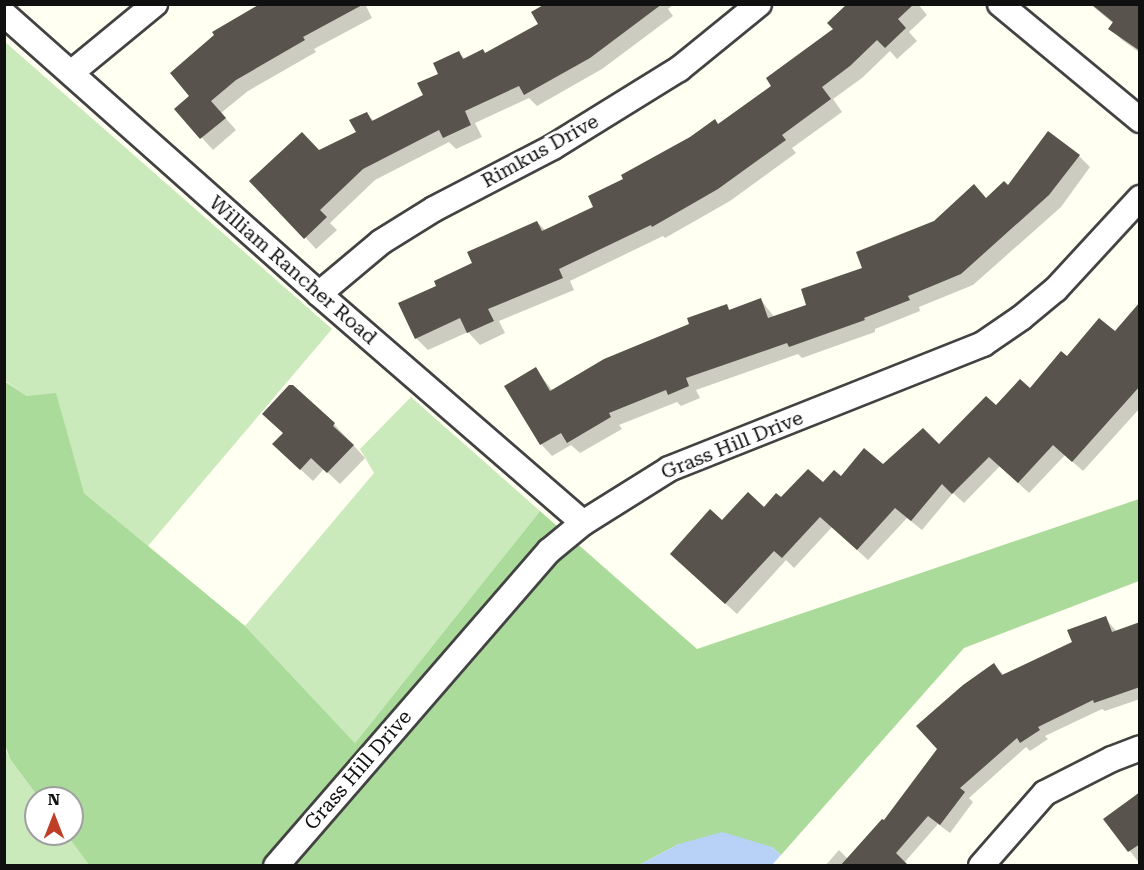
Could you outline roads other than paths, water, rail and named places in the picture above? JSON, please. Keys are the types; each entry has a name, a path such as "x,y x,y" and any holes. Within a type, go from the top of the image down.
{"street":[{"path":"71,73 155,4"},
{"name":"Rimkus Drive","path":"319,294 381,242 434,209 553,147 679,69 759,4"},
{"path":"1000,4 1140,120"},
{"name":"William Rancher Road","path":"4,14 319,294 583,523"},
{"name":"Grass Hill Drive","path":"276,866 549,551 583,523 669,469 983,344 1021,318 1056,289 1140,198"},
{"path":"981,866 1045,793 1112,759 1140,748"}],"water":[{"path":"722,832 772,847 781,855 772,865 639,865 679,844"}]}
